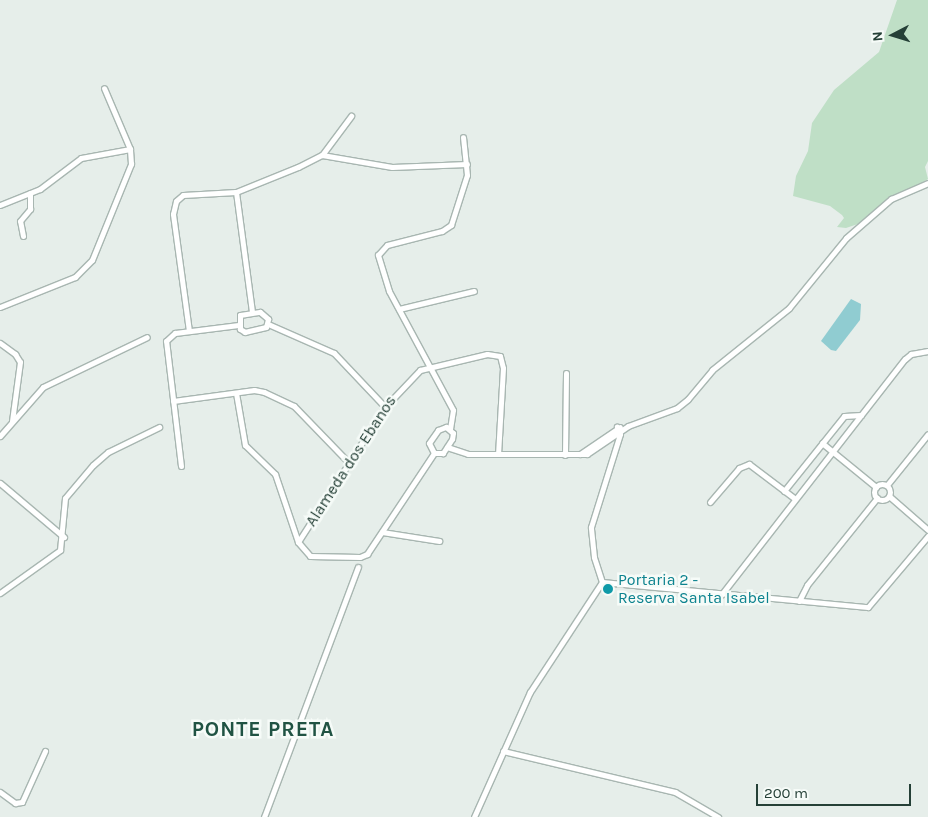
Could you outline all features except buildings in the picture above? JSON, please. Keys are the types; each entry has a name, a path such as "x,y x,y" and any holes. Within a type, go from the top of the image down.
{"street":[{"path":"0,307 75,277 88,266 128,174 130,149 104,88"},
{"path":"189,331 173,214 179,197 236,192 322,155 351,116"},
{"path":"450,429 438,430 429,446 434,453 441,454 453,436 450,429 453,410 399,309 380,264 380,251 387,245 442,231 451,225 463,193 467,164 463,136"},
{"path":"0,205 30,193 81,158 130,149"},
{"path":"322,155 392,167 467,164"},
{"path":"580,454 617,427 628,426 684,403 712,370 789,308 846,238 891,199 928,183"},
{"path":"236,192 252,312"},
{"path":"23,236 20,221 30,209 30,193"},
{"path":"399,309 474,291"},
{"path":"238,325 240,315 252,312 263,313 268,324 334,353 385,406"},
{"path":"238,325 245,332 263,329 268,324"},
{"path":"181,466 165,348 168,338 189,331 238,325"},
{"path":"0,436 48,384 147,337"},
{"path":"0,343 20,359 12,406 12,422"},
{"path":"721,595 794,498 908,357 928,351"},
{"name":"Alameda dos Ebanos","path":"298,542 385,406 417,372 430,367 487,354 502,358 498,454"},
{"path":"565,455 566,373"},
{"path":"173,401 259,390 288,402 349,462"},
{"path":"236,393 245,445 274,474 298,542 310,556 364,556 434,453"},
{"path":"12,406 23,409"},
{"path":"784,491 844,416 860,415"},
{"path":"447,447 464,453 587,454 620,434 628,426"},
{"path":"0,593 56,554 64,536 64,501 74,486 108,452 159,427"},
{"path":"602,582 594,558 591,527 620,434 617,427"},
{"path":"876,487 887,485 928,434"},
{"path":"822,443 876,487 878,498"},
{"path":"710,502 745,464 749,464 794,498"},
{"path":"0,483 64,536"},
{"path":"887,485 889,496 928,530"},
{"path":"799,601 807,585 878,498 889,496"},
{"path":"382,532 439,541"},
{"path":"602,582 721,595 868,607 928,536"},
{"path":"264,817 358,567"},
{"path":"474,817 539,676 602,582"},
{"path":"0,792 15,803 24,800 45,751"},
{"path":"503,751 675,792 718,817"}],"green space":[{"path":"897,0 928,0 928,161 925,167 928,179 858,224 846,228 837,227 844,218 830,206 793,196 796,176 808,151 812,123 834,90 879,52"}],"water":[{"path":"851,299 861,304 860,320 836,351 831,350 821,341"}],"place":[{"name":"Portaria 2 - Reserva Santa Isabel","path":"608,589"}],"district":[{"name":"PONTE PRETA","path":"263,729"}]}
